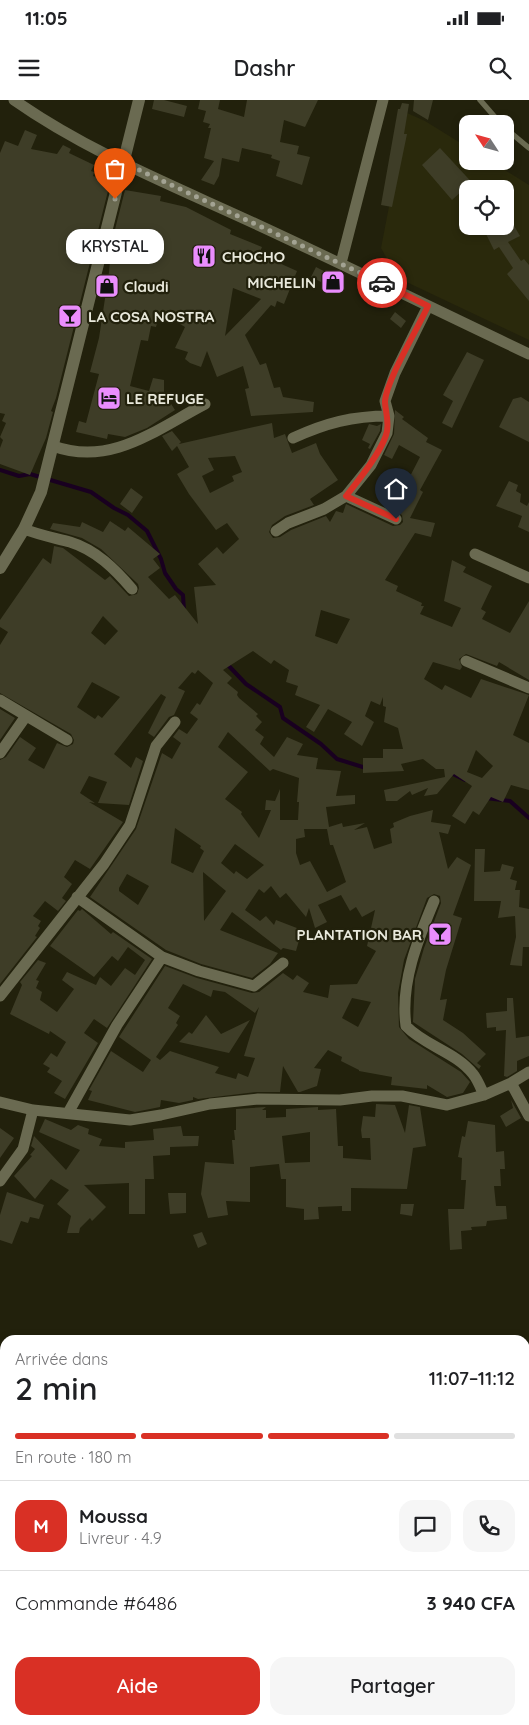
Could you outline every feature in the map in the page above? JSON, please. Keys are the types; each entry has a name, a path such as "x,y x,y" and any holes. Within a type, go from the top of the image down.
{"street":[{"path":"14,100 45,122 124,163 341,263 529,354"},
{"path":"0,568 24,530 41,492 139,100"},
{"path":"341,263 383,100"},
{"path":"276,531 346,496 371,465 387,433 389,416 385,401 395,373 428,306"},
{"path":"53,446 71,452 90,454 117,450 205,404"},
{"path":"293,438 319,426 354,417 389,416"},
{"path":"346,496 396,519"},
{"path":"24,530 46,538 70,542 99,556 118,571 132,589"},
{"path":"475,554 529,578"},
{"path":"466,661 529,688"},
{"path":"0,700 68,740"},
{"path":"0,753 26,716"},
{"path":"0,996 104,864 130,825 156,746 174,722"},
{"path":"78,897 162,957 199,971 254,986 283,963"},
{"path":"434,901 414,951 406,1001 406,1026 415,1035 454,1057 474,1074 484,1096"},
{"path":"68,1113 118,1025 162,957"},
{"path":"0,1102 32,1110 130,1120 161,1116 210,1104 258,1098 340,1100 372,1096 402,1096 447,1105 484,1096 529,1072"},
{"path":"511,1083 529,1116"},
{"path":"0,1181 23,1149 32,1110"}],"lane":[{"path":"480,100 493,115"},
{"path":"514,136 529,148"}],"shaded area":[{"path":"407,113 425,121 459,142 459,170 505,170 529,185 529,340 398,278 381,248"}],"building":[{"path":"154,100 164,100 187,106 184,117 152,109"},
{"path":"200,100 220,100 218,109 244,117 247,100 318,100 305,127 284,120 280,142 299,146 297,154 310,157 302,185 276,176 280,161 271,158 272,155 242,148 239,162 222,158 219,176 214,185 201,180 214,161 204,158 211,128 208,128 210,124 203,122 206,111 198,109"},
{"path":"414,100 433,100 428,120 413,111"},
{"path":"402,103 409,104 404,134 407,134 392,207 381,205 398,109 400,109"},
{"path":"25,130 37,135 31,149 57,154 63,145 71,149 69,153 94,165 91,171 94,172 93,176 110,183 56,398 51,411 53,412 46,438 30,475 0,464 0,448 3,440 0,437 6,423 2,421 5,414 0,413 0,153 5,141 18,146"},
{"path":"440,148 470,180 459,180 459,194 452,200 422,165"},
{"path":"125,190 161,196 160,201 186,207 231,230 230,234 262,247 259,254 297,271 284,304 277,301 275,307 271,305 245,335 260,365 266,363 274,388 280,387 283,397 314,402 313,412 251,416 245,389 249,388 243,366 217,377 207,351 201,367 190,363 185,359 188,352 175,348 185,327 160,312 156,327 151,326 148,341 141,340 130,386 149,391 153,378 164,380 164,393 175,410 147,428 125,437 108,434 107,439 76,432 79,421 86,423 99,374 90,372 99,338 109,272 110,261 108,257","holes":["233,288 261,299 225,336"]},
{"path":"514,226 520,236 508,242 521,261 524,259 529,265 529,301 507,274 513,268 499,247 494,250 486,235 514,235"},
{"path":"316,267 343,281 339,291 311,277"},
{"path":"395,312 406,321 401,328 390,319"},
{"path":"467,352 484,360 452,428 442,423 453,401 443,395"},
{"path":"521,397 529,402 529,442 499,427 513,399"},
{"path":"395,410 404,417 402,419 428,438 426,442 442,450 420,490 423,492 410,518 435,523 431,537 415,533 385,580 398,586 396,591 422,603 421,606 424,606 420,614 452,627 461,608 444,601 452,560 466,567 463,572 492,586 481,609 486,612 482,619 510,633 529,601 529,680 499,662 497,666 466,654 459,659 462,667 460,670 433,662 424,679 442,690 445,685 471,698 481,679 529,695 513,735 529,743 529,790 511,785 503,802 491,797 479,815 473,811 465,824 452,816 472,786 454,774 437,794 424,796 428,788 412,795 410,791 397,801 386,801 384,790 445,777 444,769 436,769 423,759 401,764 404,771 363,773 363,758 383,758 383,749 403,749 398,728 384,722 386,707 383,706 383,697 380,705 371,701 365,716 374,722 362,746 344,734 352,722 328,709 314,732 306,727 320,705 295,695 298,686 286,682 289,670 274,660 271,664 253,651 223,670 232,678 227,683 238,692 239,698 258,714 256,716 262,722 255,730 264,737 260,744 274,757 287,737 303,744 297,755 318,758 316,769 341,771 336,796 355,795 355,804 326,807 329,827 342,823 343,827 365,823 354,830 367,827 374,849 392,843 390,829 394,827 393,823 410,816 433,810 431,822 451,825 448,834 439,832 448,869 457,857 471,865 453,915 462,918 446,970 440,1000 447,999 443,1020 463,1033 486,1054 477,1063 481,1066 479,1069 462,1054 413,1022 415,979 424,948 441,903 440,896 434,894 427,898 404,960 398,993 399,1027 409,1039 461,1072 470,1082 463,1093 447,1097 427,1085 427,1089 391,1085 392,1077 359,1071 341,1061 342,1057 328,1050 314,1068 321,1069 317,1086 300,1092 298,1092 283,1066 280,1092 257,1092 198,1099 193,1097 193,1100 179,1103 161,1100 160,1107 135,1112 88,1100 92,1091 89,1090 111,1051 143,1072 151,1060 119,1037 165,966 197,978 252,993 259,992 283,973 293,980 297,975 309,983 303,992 328,998 330,985 357,984 376,951 367,946 375,910 362,917 356,907 350,911 341,895 318,905 327,922 315,928 309,908 306,917 286,893 280,898 271,886 264,893 259,889 245,910 260,921 266,916 274,925 276,920 302,930 296,951 283,948 281,950 232,912 220,930 278,953 270,964 252,978 201,964 166,950 90,897 136,829 162,753 172,759 181,743 173,737 179,729 187,734 198,719 190,713 197,703 200,705 213,683 198,670 195,674 192,672 178,688 185,691 174,715 169,717 154,737 148,733 166,697 161,694 114,754 131,768 136,757 143,761 129,805 98,803 107,782 89,776 80,793 95,803 89,802 123,822 90,869 75,860 64,877 72,884 62,898 66,901 58,911 45,901 33,916 41,921 38,926 40,928 35,936 37,937 0,984 0,760 6,757 20,737 36,748 28,760 44,769 57,743 67,747 73,744 74,740 71,734 0,693 0,645 8,632 0,627 0,620 43,558 51,564 54,546 63,548 105,580 110,576 129,596 137,594 138,584 101,549 82,538 50,529 53,523 80,527 82,522 103,532 110,521 125,531 128,527 160,554 153,559 160,568 148,577 169,599 175,595 198,624 194,587 216,585 198,564 217,547 223,554 239,539 227,523 216,530 189,494 177,474 189,467 177,446 172,451 162,436 172,431 181,442 179,444 272,423 274,438 285,434 292,453 316,443 320,454 338,480 310,499 314,505 285,516 272,525 269,532 273,538 280,537 291,530 326,516 330,522 336,511 343,513 346,504 393,526 400,525 403,522 402,515 387,506 392,494 376,487 382,475 405,486 420,457 399,445 392,459 384,455 394,434","holes":["235,456 242,472 232,476 234,481 210,493 202,476 214,470 208,458","321,610 350,619 337,644 315,636","103,616 118,631 105,645 91,633","92,682 120,697 102,718 98,715 95,719 77,707","228,732 270,771 273,769 299,778 298,820 280,820 280,789 275,801 266,800 265,810 271,810 259,838 241,814 242,812 225,799 248,772 218,747","476,750 493,766 482,778 467,772","175,828 201,846 200,848 204,851 193,873 171,863","304,829 327,829 330,845 333,845 346,882 327,892 310,861 300,865 296,853 296,839 305,837","235,844 264,865 247,879 236,871 234,874 221,863","203,872 226,891 204,921","127,874 149,886 138,905 119,891","183,984 211,997 213,990 225,992 255,1013 259,1007 244,1056 255,1058 248,1077 238,1073 236,1079 215,1073 219,1067 170,1051 160,1060 156,1057 178,1025 176,1023 180,1016 168,1008","352,998 371,1002 358,1027 342,1018"]},
{"path":"369,424 377,426 381,424 380,431 370,449 368,448 370,444 362,440"},
{"path":"509,481 518,485 516,491 521,494 520,502 527,506 529,502 529,532 518,527 522,516 496,506"},
{"path":"131,488 143,497 132,513 120,504"},
{"path":"0,709 15,718 0,740"},
{"path":"475,849 485,849 484,872 500,871 502,864 514,867 510,879 517,881 515,890 520,890 519,907 529,909 529,947 523,947 522,966 510,965 516,937 515,916 498,918 501,901 474,901"},
{"path":"82,909 111,934 113,932 152,959 107,1028 94,1019 84,1033 98,1043 65,1099 54,1093 62,1081 47,1072 50,1068 43,1064 51,1053 57,1057 66,1042 50,1031 49,1034 10,1014 22,985 20,982 38,960 46,963 36,980 39,981 36,988 42,992 40,1000 57,1012 74,989 62,980 67,972 96,985 100,977 111,986 125,968 135,975 145,960 128,947 118,961 112,956 94,977 50,946 78,910"},
{"path":"507,998 513,998 516,1038 529,1036 529,1056 517,1061 517,1071 507,1077 504,1076 506,1030 496,1031 496,1027 487,1028 486,1013 507,1011"},
{"path":"206,1015 221,1034 250,1020 229,1053 179,1042 189,1032 192,1034"},
{"path":"511,1100 521,1118 506,1127 500,1116 513,1108"},
{"path":"376,1104 395,1105 405,1133 409,1105 420,1107 426,1146 413,1148 407,1189 351,1188 351,1211 342,1211 342,1206 318,1207 319,1219 304,1220 304,1209 286,1207 286,1179 281,1179 279,1164 250,1167 250,1202 226,1201 228,1215 208,1218 201,1194 205,1162 234,1164 232,1140 235,1140 236,1109 266,1107 262,1110 266,1110 266,1118 286,1117 286,1109 318,1107 318,1110 336,1109 338,1146 343,1146 343,1158 371,1160 370,1138 362,1138 361,1130 363,1116 375,1117","holes":["310,1132 310,1162 285,1163 282,1136"]},
{"path":"45,1119 71,1130 78,1125 89,1129 88,1134 102,1139 99,1146 125,1148 125,1142 154,1140 153,1129 181,1126 183,1136 199,1136 198,1146 170,1147 170,1155 153,1156 154,1179 145,1179 145,1214 129,1214 129,1183 84,1185 106,1207 92,1221 90,1218 80,1228 79,1233 67,1233 71,1216 57,1204 69,1190 51,1179 35,1199 14,1176 32,1156 30,1155 35,1149 31,1146 34,1136 66,1170 80,1150 39,1132"},
{"path":"468,1121 495,1125 496,1152 504,1151 505,1169 500,1169 501,1186 494,1186 496,1206 506,1206 507,1219 487,1221 486,1226 471,1227 472,1230 461,1231 462,1249 450,1250 448,1209 464,1209 466,1180 461,1180 462,1158 458,1157 462,1136 465,1137"},
{"path":"0,1128 14,1138 0,1158"},
{"path":"7,1192 44,1205 39,1219 30,1217 28,1223 21,1221 12,1244 0,1240 0,1215"},
{"path":"168,1193 186,1193 186,1213 170,1214"},
{"path":"401,1204 414,1204 412,1216 400,1214"},
{"path":"202,1232 207,1244 198,1248 193,1235"}],"waterway":[{"path":"0,470 19,476 30,474 91,492 128,515 147,531 161,559 165,573 176,589 183,595 184,611"},
{"path":"227,664 246,684 280,707 283,718 321,744 337,759 366,768"},
{"path":"451,773 465,780"},
{"path":"486,798 510,801 529,818"}],"way so far":[{"path":"115,199 124,163 382,283"}],"place":[{"name":"KRYSTAL","path":"115,199"},
{"name":"CHOCHO","path":"204,256"},
{"name":"MICHELIN","path":"333,282"},
{"name":"Claudi","path":"107,286"},
{"name":"LA COSA NOSTRA","path":"70,316"},
{"name":"LE REFUGE","path":"109,398"},
{"name":"PLANTATION BAR","path":"440,934"}],"route":[{"path":"382,283 428,306 395,373 385,401 389,416 387,433 371,465 346,496 396,519"}]}
